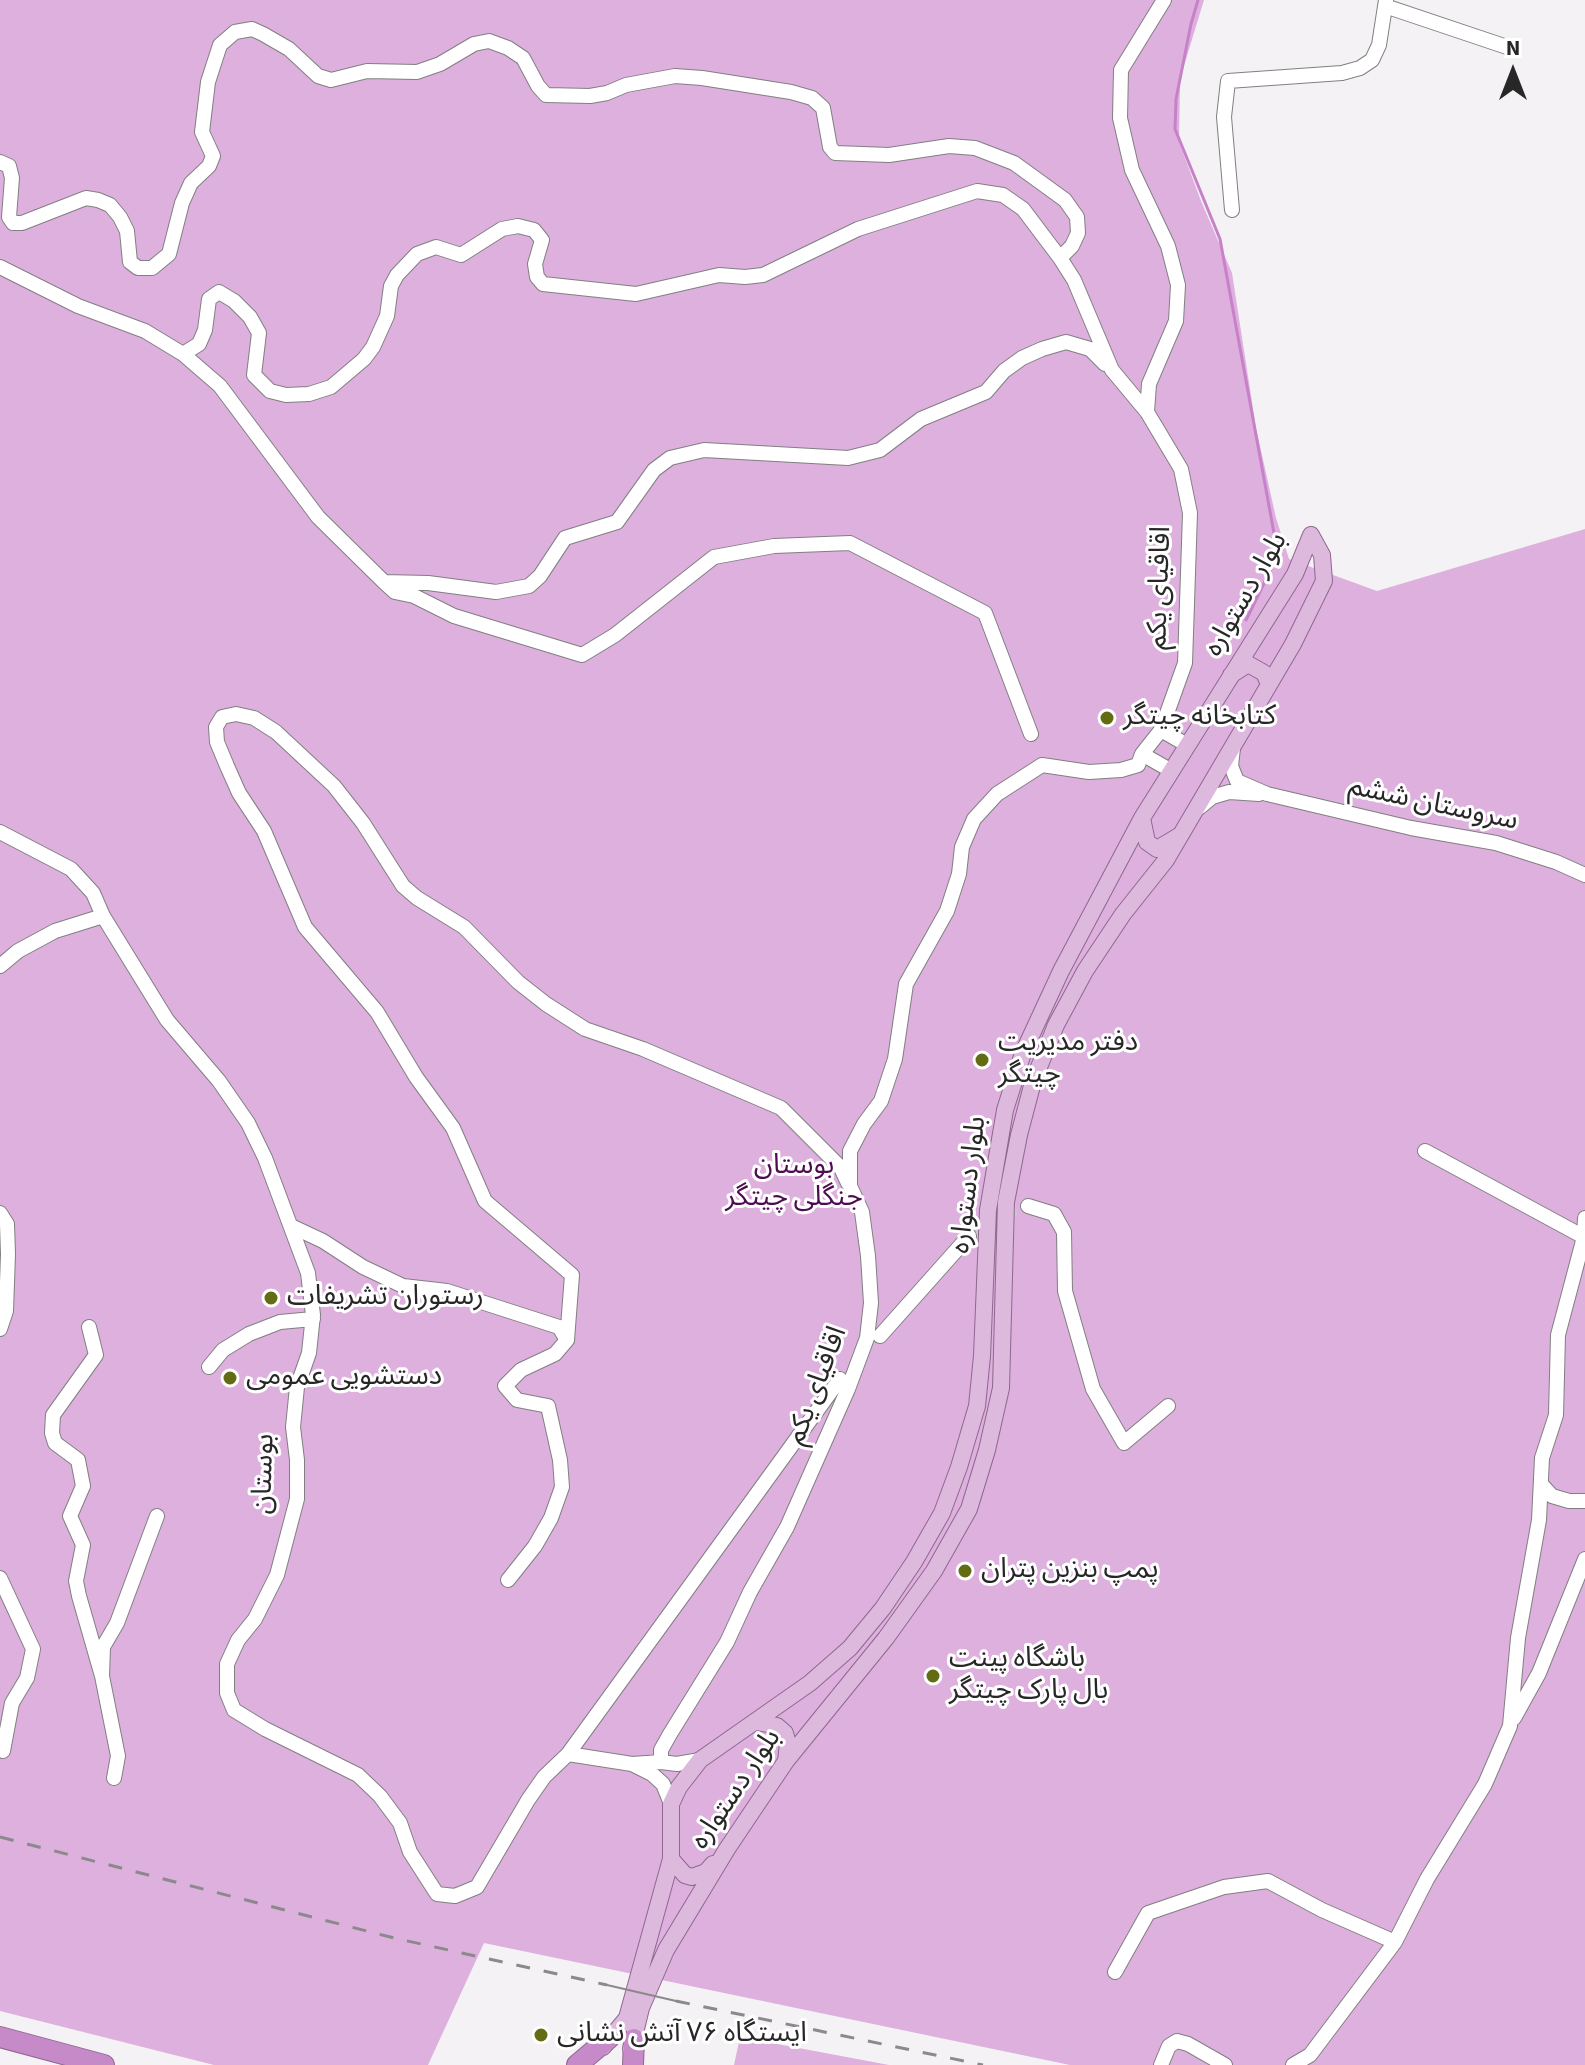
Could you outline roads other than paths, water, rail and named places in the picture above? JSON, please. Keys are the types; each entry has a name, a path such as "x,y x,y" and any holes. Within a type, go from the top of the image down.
{"highway":[{"path":"0,2037 104,2065"},
{"path":"577,2065 609,2038"},
{"path":"633,2065 634,2039"}],"main road":[{"name":"بلوار دستواره","path":"1311,535 1322,555 1324,581 1269,684 1166,860 1123,914 1085,971 1056,1025 1033,1082 1006,1202 1001,1388 969,1509 934,1571 886,1638 786,1761 727,1849 666,1950 634,2013 671,1859 671,1804 679,1787 700,1760 810,1683 850,1648 883,1608 942,1513 977,1406 988,1210 1005,1110 1023,1053 1048,998 1142,818 1295,574 1311,535"},
{"path":"1230,675 1248,664 1264,673 1269,684"},
{"path":"1142,818 1147,842 1157,849 1181,835"},
{"path":"757,1722 777,1726 785,1733 788,1744 786,1761"},
{"path":"671,1859 685,1875 692,1877 706,1872 727,1849"},
{"path":"588,2065 634,2013"},
{"path":"626,2065 634,2039 634,2013"}],"street":[{"path":"1147,412 1149,384 1176,321 1178,285 1168,246 1132,170 1120,118 1121,70 1164,0"},
{"path":"1232,210 1224,117 1228,81 1342,73 1360,68 1372,60 1379,45 1386,3 1510,48"},
{"path":"0,162 9,166 12,178 9,217 13,223 22,223 86,198 98,200 110,205 120,217 127,231 130,262 138,268 152,268 169,254 182,203 191,183 209,166 213,156 202,132 208,82 220,45 235,32 252,29 263,34 289,49 318,76 331,80 367,71 417,72 440,64 474,44 489,41 523,58 546,95 590,96 626,85 675,76 702,78 812,98 823,108 830,147 835,153 889,155 949,146 975,148 997,155 1049,187 1065,200 1077,217 1078,233 1072,246 1060,258"},
{"path":"183,354 199,344 205,330 209,299 219,292 234,301 250,317 259,333 254,375 270,391 286,395 309,394 331,387 364,359 387,316 391,286 397,275 417,254 436,247 461,255 502,229 518,226 534,230 542,240 535,264 537,277 543,284 636,294 719,275 763,275 858,229 977,191 1003,195 1023,209 1060,258 1074,280 1112,370"},
{"path":"0,267 78,306 145,331 183,354 220,386 318,517 395,592 414,596 454,616 582,655 615,635 714,557 774,546 850,543 985,613 1031,734"},
{"path":"384,582 513,591 529,586 540,576 565,538 617,522 654,470 670,458 704,450 848,458 880,450 921,419 986,392 1004,371 1022,358 1066,342 1090,349 1112,370"},
{"name":"اقاقیای یکم","path":"661,1762 661,1750 727,1642 750,1592 787,1527 867,1338 871,1303 868,1256 862,1212 850,1186 850,1151 881,1101 895,1059 906,984 947,911 959,874 962,847 974,819 997,794 1042,765 1089,772 1121,770 1138,765 1142,754 1161,730 1185,663 1190,513 1181,469 1147,412 1112,370"},
{"path":"508,1580 535,1546 551,1518 562,1487 560,1460 548,1406 517,1400 505,1386 521,1370 555,1354 567,1340 572,1275 485,1201 453,1128 416,1077 377,1012 305,927 264,831 239,793 217,742 216,727 222,717 236,714 254,718 276,732 334,786 363,823 403,886 464,927 518,982 546,1004 585,1029 643,1049 781,1108 841,1168 850,1186"},
{"path":"1161,730 1187,745"},
{"path":"1233,744 1231,766 1237,781 1267,794"},
{"path":"1142,754 1170,770"},
{"path":"1191,814 1212,797 1229,792 1267,794"},
{"name":"سروستان ششم","path":"1267,794 1411,828 1496,843 1585,875"},
{"name":"بوستان","path":"0,832 54,857 71,869 93,893 103,916 167,1020 219,1081 248,1123 308,1273 313,1319 309,1353 297,1387 293,1427 297,1499 277,1575 227,1664 227,1693 234,1710 265,1729 358,1775 380,1796 400,1823 410,1852 437,1894 455,1896 477,1887 528,1800 544,1777 568,1754"},
{"path":"0,966 18,951 55,931 103,916"},
{"path":"1425,1151 1584,1237"},
{"path":"1028,1206 1054,1214 1064,1232 1065,1291 1093,1389 1124,1443 1168,1406"},
{"path":"0,1213 7,1224 8,1254 6,1311 0,1329"},
{"path":"1510,1726 1518,1638 1539,1520 1542,1458 1556,1415 1558,1335 1584,1237 1585,1218"},
{"path":"291,1226 403,1286 447,1291 559,1327 567,1340"},
{"path":"880,1336 969,1236"},
{"path":"209,1367 223,1350 249,1334 280,1322 313,1319"},
{"path":"89,1327 96,1355 53,1415 52,1433 55,1443 78,1460 83,1486 70,1516 83,1545 76,1581 102,1676 118,1756 114,1778"},
{"path":"700,1760 677,1764 632,1764 568,1754 840,1379"},
{"path":"1541,1484 1552,1496 1585,1501"},
{"path":"102,1676 103,1647 117,1623 157,1516"},
{"path":"1293,2065 1310,2055 1395,1942 1427,1879 1485,1784 1510,1726 1539,1673 1585,1559"},
{"path":"0,1578 33,1649 27,1678 12,1703 3,1751"},
{"path":"632,1764 652,1774 663,1784 671,1804"},
{"path":"1115,1972 1148,1913 1224,1887 1268,1881 1322,1910 1395,1942"},
{"path":"1161,2065 1169,2046 1177,2041 1225,2065"}],"waterway":[{"path":"1198,0 1176,99 1175,129 1220,239 1278,555 1246,620"}],"tunnel":[{"path":"969,1236 996,1213 1028,1206"}],"tram line":[{"path":"607,1985 676,2001"}],"railway":[{"path":"0,1837 394,1938 607,1985"},
{"path":"676,2001 983,2065"}],"place":[{"name":"کتابخانه چیتگر","path":"1107,718"},
{"name":"دفتر مدیریت چیتگر","path":"982,1060"},
{"name":"رستوران تشریفات","path":"271,1298"},
{"name":"دستشویی عمومی","path":"230,1378"},
{"name":"پمپ بنزین پتران","path":"965,1571"},
{"name":"باشگاه پینت بال پارک چیتگر","path":"933,1676"},
{"name":"ایستگاه ۷۶ آتش نشانی","path":"541,2035"}],"park label":[{"name":"بوستان جنگلی چیتگر","path":"794,1183"}]}
